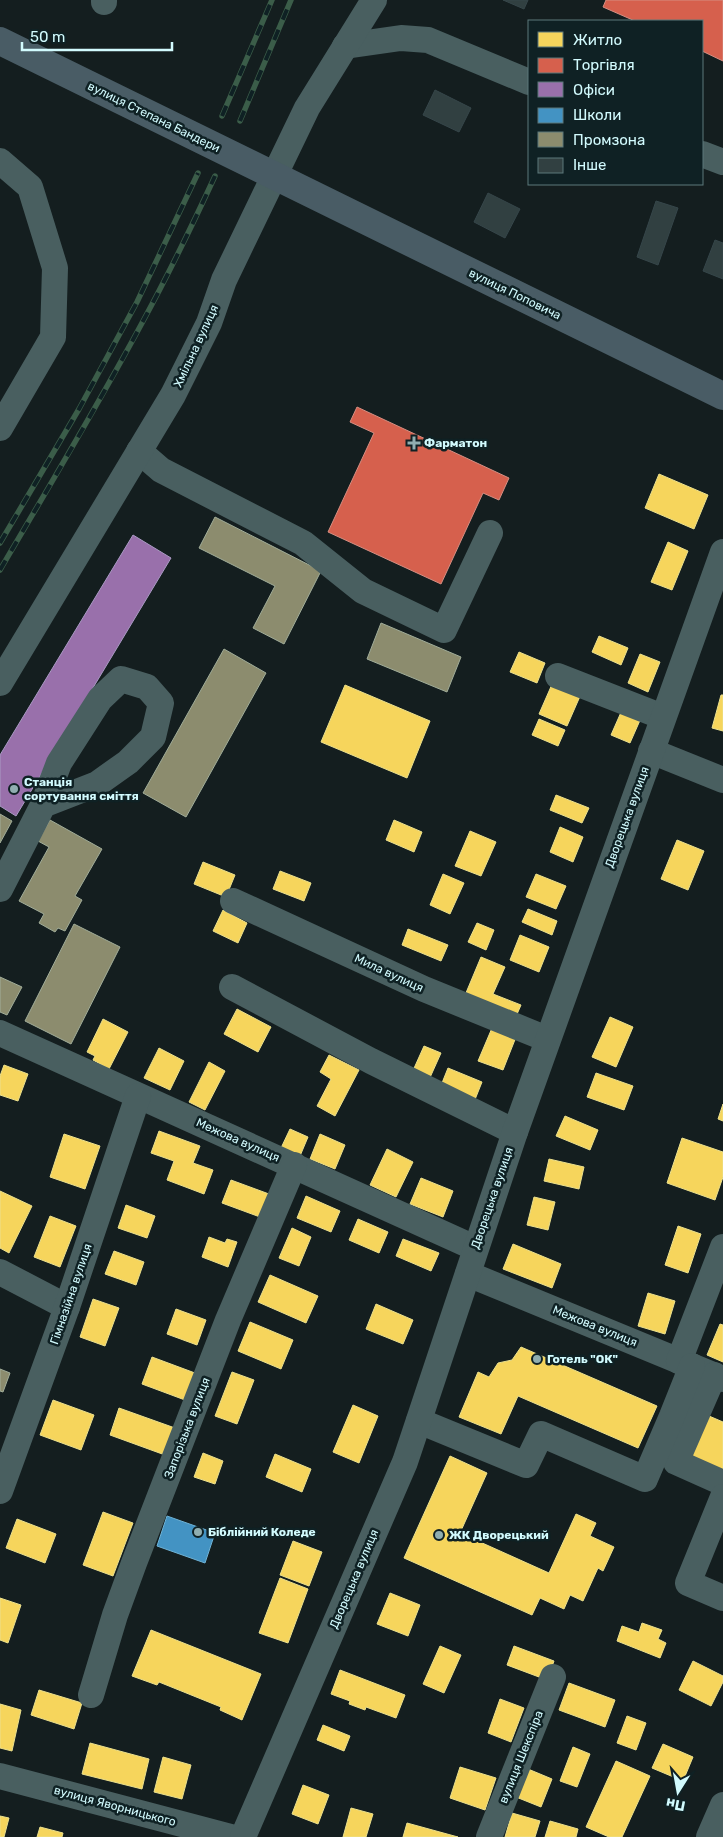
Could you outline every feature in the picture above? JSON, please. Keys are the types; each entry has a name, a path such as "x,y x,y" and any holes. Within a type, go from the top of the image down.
{"main road":[{"name":"вулиця Степана Бандери","path":"0,41 307,193"},
{"name":"вулиця Поповича","path":"307,193 723,396"}],"street":[{"name":"Хмільна вулиця","path":"0,683 173,395 209,324 224,280 307,108 374,0"},
{"path":"345,46 401,38 428,40 528,82"},
{"path":"703,154 723,162"},
{"path":"0,161 30,186 55,268 53,337 0,428"},
{"path":"139,451 161,470 303,543 363,592 444,630 490,533"},
{"name":"Дворецька вулиця","path":"243,1837 405,1462 515,1132 723,552"},
{"path":"558,676 663,718"},
{"path":"0,889 44,805 59,763 100,698 121,679 147,687 161,703 153,737 128,762 97,784 44,805"},
{"path":"651,751 723,780"},
{"name":"Мила вулиця","path":"233,901 424,989 548,1040"},
{"path":"232,987 371,1062 515,1132"},
{"name":"Межова вулиця","path":"0,1033 476,1248"},
{"name":"Гімназійна вулиця","path":"0,1491 67,1307 138,1096"},
{"name":"Запорізька вулиця","path":"91,1695 115,1615 134,1563 228,1320 294,1165"},
{"path":"723,1247 702,1370 676,1462 723,1483"},
{"path":"0,1272 67,1307"},
{"name":"Межова вулиця","path":"468,1274 702,1370"},
{"path":"419,1421 526,1465 541,1434 645,1479 672,1416 702,1370"},
{"path":"723,1497 688,1583 723,1598"},
{"name":"вулиця Шекспіра","path":"489,1837 553,1677"},
{"name":"вулиця Яворницького","path":"0,1776 231,1837"},
{"path":"709,1837 723,1805"}],"building: Житло":[{"path":"659,474 708,495 694,529 645,508"},
{"path":"668,542 688,551 672,590 651,582"},
{"path":"599,636 628,648 621,665 592,652"},
{"path":"519,652 545,663 537,683 510,672"},
{"path":"640,654 660,662 648,692 628,683"},
{"path":"553,682 581,694 567,726 539,714"},
{"path":"345,685 430,721 407,778 321,742"},
{"path":"721,695 723,695 723,731 712,728"},
{"path":"622,710 641,718 630,743 611,735"},
{"path":"539,719 565,730 558,746 532,735"},
{"path":"556,795 589,808 582,823 550,810"},
{"path":"394,820 422,832 414,852 386,840"},
{"path":"560,827 583,837 573,862 550,852"},
{"path":"470,831 496,842 481,876 455,866"},
{"path":"677,840 704,851 688,890 661,879"},
{"path":"203,862 235,875 226,897 194,884"},
{"path":"280,871 311,883 304,901 273,889"},
{"path":"443,874 464,883 450,914 430,905"},
{"path":"536,874 566,886 556,909 526,897"},
{"path":"528,909 557,921 552,935 522,922"},
{"path":"223,910 247,923 238,943 213,931"},
{"path":"477,923 494,930 486,950 468,942"},
{"path":"408,929 448,945 441,961 402,945"},
{"path":"520,935 549,947 539,972 510,960"},
{"path":"481,957 505,967 493,994 521,1005 514,1021 463,1000"},
{"path":"237,1009 271,1027 258,1052 224,1034"},
{"path":"610,1017 633,1027 616,1067 592,1057"},
{"path":"103,1019 128,1032 109,1069 93,1060 95,1056 87,1052"},
{"path":"492,1028 516,1037 503,1070 478,1061"},
{"path":"424,1046 441,1053 428,1082 411,1075"},
{"path":"159,1048 184,1061 170,1090 144,1078"},
{"path":"329,1055 359,1070 335,1116 317,1106 331,1079 320,1072"},
{"path":"209,1062 225,1071 205,1110 189,1102"},
{"path":"4,1065 28,1074 18,1101 0,1095 0,1076"},
{"path":"448,1068 482,1082 474,1102 440,1088"},
{"path":"596,1073 633,1086 624,1110 587,1097"},
{"path":"723,1104 723,1121 718,1119"},
{"path":"565,1116 598,1130 590,1150 556,1136"},
{"path":"290,1129 308,1137 300,1156 281,1148"},
{"path":"159,1131 200,1146 193,1163 213,1170 204,1194 167,1180 174,1161 151,1153"},
{"path":"64,1134 100,1146 85,1189 50,1177"},
{"path":"320,1134 345,1145 335,1169 310,1159"},
{"path":"682,1138 723,1152 723,1177 715,1200 667,1183"},
{"path":"387,1149 413,1162 396,1197 370,1185"},
{"path":"549,1159 584,1167 579,1189 544,1181"},
{"path":"421,1178 453,1191 443,1217 410,1204"},
{"path":"231,1180 269,1194 260,1217 222,1203"},
{"path":"0,1191 32,1206 9,1253 0,1248"},
{"path":"306,1196 340,1211 331,1232 297,1218"},
{"path":"534,1197 555,1202 548,1230 527,1225"},
{"path":"126,1205 155,1216 147,1238 118,1228"},
{"path":"50,1216 76,1226 60,1267 34,1257"},
{"path":"358,1219 388,1232 379,1253 349,1240"},
{"path":"678,1226 701,1234 688,1273 665,1265"},
{"path":"292,1228 311,1237 299,1266 279,1258"},
{"path":"209,1237 225,1243 227,1239 237,1242 228,1267 202,1257"},
{"path":"403,1239 439,1253 431,1271 396,1256"},
{"path":"513,1244 561,1264 552,1288 503,1269"},
{"path":"114,1251 144,1262 136,1285 105,1274"},
{"path":"270,1275 318,1296 306,1323 258,1302"},
{"path":"648,1293 675,1301 665,1334 638,1326"},
{"path":"93,1299 119,1308 105,1346 80,1337"},
{"path":"376,1304 413,1320 403,1344 366,1329"},
{"path":"176,1309 206,1320 197,1345 167,1334"},
{"path":"250,1322 293,1340 281,1369 238,1351"},
{"path":"720,1324 723,1325 723,1362 707,1355"},
{"path":"521,1347 657,1406 638,1448 518,1396 501,1434 459,1417 478,1372 489,1377 498,1363 512,1360"},
{"path":"152,1357 195,1373 185,1400 142,1384"},
{"path":"232,1372 254,1380 237,1424 215,1416"},
{"path":"53,1400 94,1415 81,1450 40,1435"},
{"path":"353,1405 378,1416 359,1463 333,1452"},
{"path":"119,1408 175,1428 165,1455 110,1435"},
{"path":"709,1416 723,1422 723,1477 689,1461"},
{"path":"203,1453 223,1461 215,1484 194,1477"},
{"path":"275,1454 311,1469 302,1492 266,1477"},
{"name":"ЖК Дворецький","path":"450,1456 487,1473 460,1533 549,1573 576,1514 596,1523 590,1536 614,1547 603,1571 598,1568 583,1601 570,1595 564,1609 540,1598 532,1615 404,1558"},
{"path":"103,1512 133,1523 113,1576 83,1565"},
{"path":"17,1519 56,1534 45,1563 6,1548"},
{"path":"293,1541 322,1552 309,1586 280,1575"},
{"path":"280,1578 308,1589 288,1643 259,1633"},
{"path":"390,1593 420,1605 408,1636 377,1624"},
{"path":"0,1598 21,1605 8,1643 0,1640"},
{"path":"642,1623 662,1630 658,1639 666,1643 660,1658 617,1641 622,1626 639,1632"},
{"path":"151,1630 261,1674 242,1720 220,1710 221,1707 159,1682 157,1685 132,1676"},
{"path":"440,1646 461,1655 444,1693 423,1684"},
{"path":"514,1646 554,1661 547,1680 507,1665"},
{"path":"693,1661 723,1676 723,1682 711,1706 679,1690"},
{"path":"340,1670 405,1695 396,1718 366,1707 365,1710 349,1704 350,1701 331,1694"},
{"path":"569,1683 615,1700 605,1727 559,1710"},
{"path":"39,1690 82,1703 74,1729 31,1715"},
{"path":"500,1699 524,1708 511,1742 488,1733"},
{"path":"0,1704 21,1710 12,1751 0,1748"},
{"path":"627,1716 646,1723 636,1750 617,1743"},
{"path":"323,1725 350,1736 344,1751 317,1740"},
{"path":"90,1743 149,1759 142,1789 82,1774"},
{"path":"663,1744 693,1757 683,1781 652,1768"},
{"path":"573,1747 590,1754 577,1787 560,1781"},
{"path":"163,1757 191,1765 182,1799 154,1792"},
{"path":"616,1761 650,1776 622,1837 609,1837 586,1827"},
{"path":"460,1767 496,1778 485,1810 450,1798"},
{"path":"528,1769 552,1779 541,1807 516,1797"},
{"path":"303,1785 329,1795 318,1824 292,1814"},
{"path":"351,1808 373,1814 366,1837 343,1837"},
{"path":"512,1813 540,1821 535,1837 505,1837"},
{"path":"0,1816 9,1818 4,1837 0,1837"},
{"path":"550,1821 578,1829 576,1837 545,1837"},
{"path":"407,1823 458,1837 403,1837"},
{"path":"40,1827 63,1833 62,1837 37,1837"}],"building: Торгівля":[{"path":"606,0 723,0 723,61 703,51 703,20 633,20 603,7"},
{"path":"357,407 509,478 499,500 483,493 441,584 328,532 374,433 350,422"}],"building: Офіси":[{"path":"133,535 171,558 16,816 0,806 0,755"}],"building: Школи":[{"path":"167,1516 215,1533 205,1563 157,1546"}],"building: Промзона":[{"path":"215,517 321,571 284,644 253,628 275,586 199,548"},
{"path":"381,623 461,657 447,692 367,659"},
{"path":"224,649 266,673 186,817 143,793"},
{"path":"0,814 12,821 0,843"},
{"path":"50,820 102,849 75,896 82,900 65,931 58,928 55,932 39,923 44,914 19,901 49,847 38,841"},
{"path":"74,924 120,947 71,1044 25,1021"},
{"path":"0,977 22,987 7,1015 0,1012"},
{"path":"0,1369 10,1373 3,1392 0,1391"}],"building: Інше":[{"path":"503,0 528,0 524,9"},
{"path":"435,90 471,108 459,132 423,115"},
{"path":"488,193 520,209 505,238 474,222"},
{"path":"656,201 678,208 658,265 637,257"},
{"path":"715,240 723,243 723,279 703,271"}],"railway":[{"path":"222,116 272,0"},
{"path":"240,121 291,0"},
{"path":"0,543 79,409 137,302 198,173"},
{"path":"0,570 152,305 215,176"}],"place":[{"name":"Фарматон","path":"414,443"},
{"name":"Станція сортування сміття","path":"14,789"},
{"name":"Готель \"ОК\"","path":"537,1359"},
{"name":"Біблійний Коледе","path":"198,1532"},
{"name":"ЖК Дворецький","path":"439,1535"}]}
